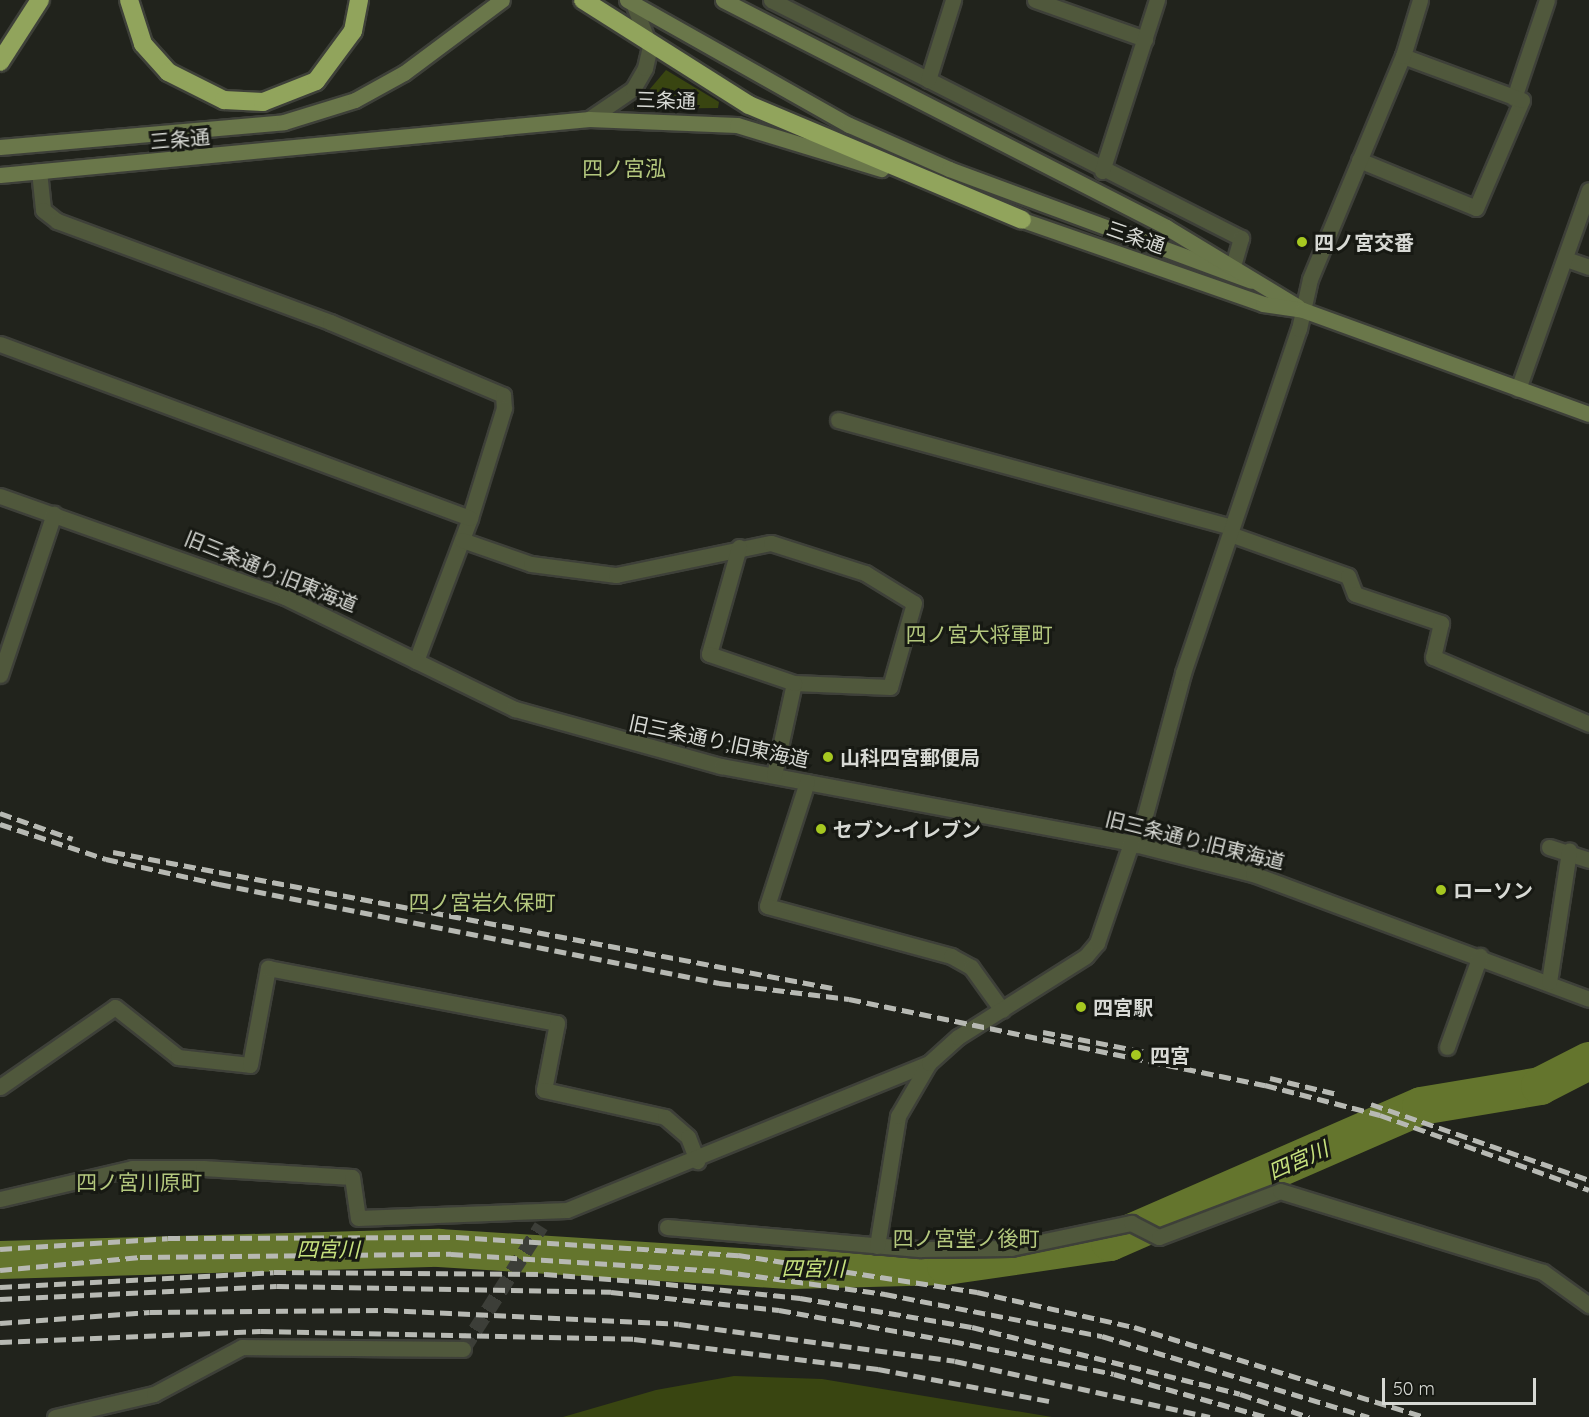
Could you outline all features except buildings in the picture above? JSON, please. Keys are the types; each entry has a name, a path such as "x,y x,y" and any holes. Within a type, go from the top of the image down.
{"highway":[{"path":"0,62 40,0"},
{"path":"129,0 142,44 168,72 224,100 263,102 316,81 353,31 359,0"},
{"path":"583,0 650,47 749,105 879,164 1022,220"}],"main road":[{"name":"三条通","path":"0,147 284,122 355,100 404,73 502,0"},
{"name":"三条通","path":"723,0 1166,227 1251,281 1303,310 1589,414"},
{"path":"630,2 849,125 949,169 1251,281"},
{"name":"三条通","path":"0,174 589,119 737,125 879,164"},
{"name":"三条通","path":"1022,220 1263,303 1303,310"}],"street":[{"path":"771,0 1102,171 1241,238 1232,269"},
{"path":"928,80 953,0"},
{"path":"1035,0 1145,39"},
{"path":"1102,171 1157,0"},
{"path":"0,1199 132,1168 203,1168 352,1177 358,1218 550,1212 697,1161 929,1063 1002,1010 1086,956 1096,943 1134,844 1183,673 1303,310 1310,279 1403,56 1420,0"},
{"path":"1514,98 1547,0"},
{"path":"589,119 633,89 650,47 630,2"},
{"path":"1359,160 1476,208 1522,100 1403,56"},
{"path":"39,171 43,210 57,221 330,322 503,395 504,408 470,518 416,661"},
{"path":"1518,388 1589,190"},
{"path":"1566,259 1589,267"},
{"path":"0,344 470,518"},
{"path":"838,420 1231,530 1348,576 1354,594 1441,623 1433,657 1589,724"},
{"name":"旧三条通り;旧東海道","path":"0,496 285,597 516,709 621,742 807,782 1134,844 1253,874 1480,956 1589,999"},
{"path":"0,675 54,514"},
{"path":"462,540 531,564 616,575 739,547 782,546 865,573 914,603 890,687 794,683 709,654 739,547"},
{"path":"774,775 794,683"},
{"path":"807,782 767,906 951,956 971,967 1002,1010"},
{"path":"1549,847 1569,851 1589,860"},
{"path":"1549,982 1569,851"},
{"path":"1447,1047 1480,956"},
{"path":"0,1087 115,1007 178,1057 250,1065 267,968 557,1023 544,1090 665,1117 688,1137 697,1161"},
{"path":"877,1246 898,1116 929,1063"},
{"path":"667,1227 877,1246 1011,1248 1131,1223 1159,1237 1280,1191 1544,1272 1589,1305"},
{"path":"541,1226 550,1212"},
{"path":"55,1417 154,1394 242,1347 463,1349"}],"green space":[{"path":"666,70 719,102 718,108 633,109"},
{"path":"734,1376 822,1379 1052,1417 563,1417 656,1390"}],"waterway":[{"name":"四宮川","path":"0,1260 439,1248 792,1270 946,1266 1110,1242 1421,1106 1540,1086 1589,1061"}],"tunnel":[{"path":"463,1349 541,1226"}],"railway":[{"path":"0,813 73,839"},
{"path":"0,824 106,859 219,884 719,983 849,999 1265,1085 1380,1115 1589,1190"},
{"path":"113,852 832,988"},
{"path":"1043,1032 1182,1059"},
{"path":"1270,1078 1337,1094"},
{"path":"1371,1104 1589,1180"},
{"path":"0,1249 168,1238 457,1237 738,1255 977,1292 1134,1327 1425,1417"},
{"path":"0,1270 140,1257 451,1254 720,1271 885,1294 1102,1336 1369,1417"},
{"path":"0,1287 274,1272 545,1274 648,1282 800,1298 972,1327 1240,1394 1309,1417"},
{"path":"0,1299 277,1286 611,1292 779,1310 952,1341 1114,1374 1266,1417"},
{"path":"0,1323 150,1312 386,1310 679,1324 955,1361 1210,1417"},
{"path":"0,1342 261,1331 634,1339 878,1369 1055,1402"}],"place":[{"name":"四ノ宮交番","path":"1302,242"},
{"name":"山科四宮郵便局","path":"828,757"},
{"name":"セブン-イレブン","path":"821,829"},
{"name":"ローソン","path":"1441,890"},
{"name":"四宮駅","path":"1081,1007"},
{"name":"四宮","path":"1136,1055"}],"district":[{"name":"四ノ宮泓","path":"624,168"},
{"name":"四ノ宮大将軍町","path":"979,634"},
{"name":"四ノ宮岩久保町","path":"482,902"},
{"name":"四ノ宮川原町","path":"139,1182"},
{"name":"四ノ宮堂ノ後町","path":"966,1238"}]}
